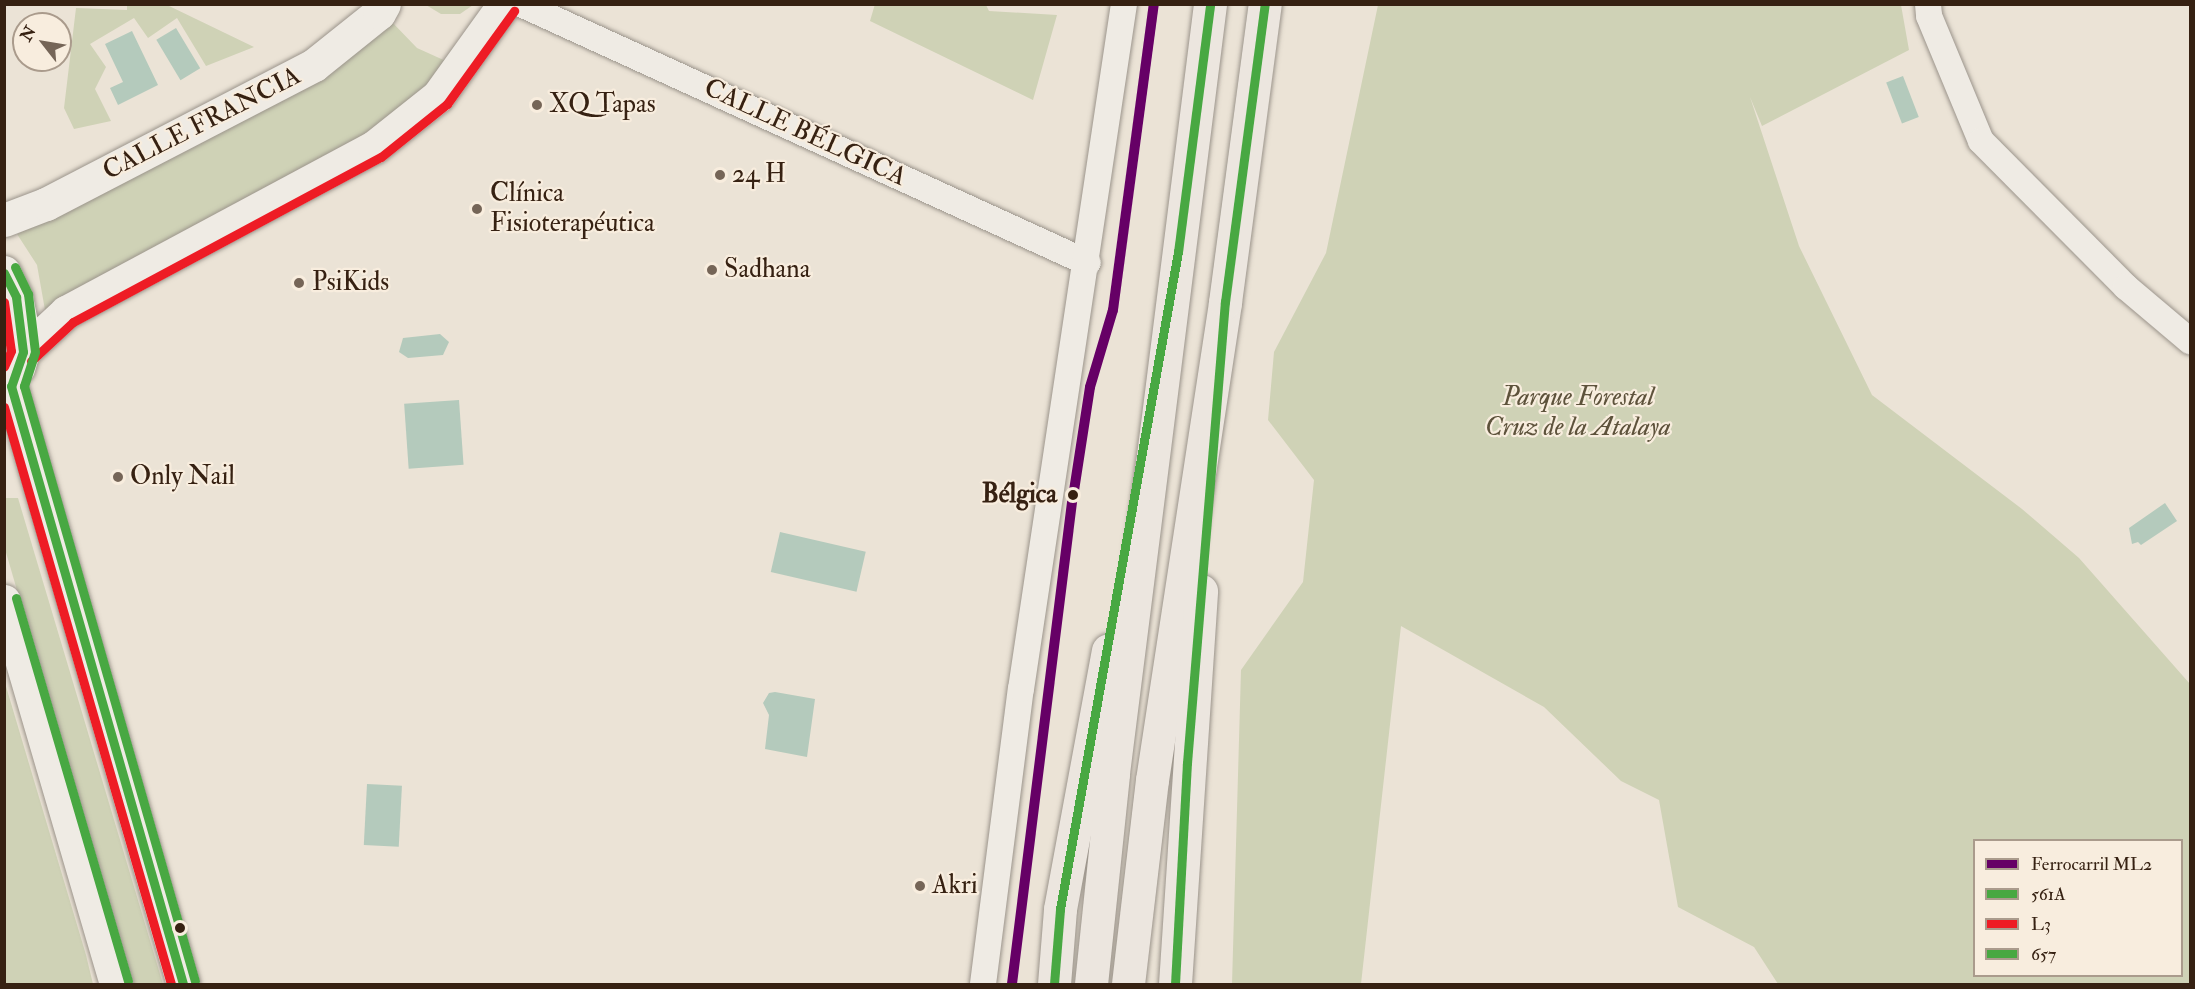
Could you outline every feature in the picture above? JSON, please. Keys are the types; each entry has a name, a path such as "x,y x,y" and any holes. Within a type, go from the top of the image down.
{"highway":[{"path":"1091,984 1178,252 1210,4"},
{"path":"1128,984 1152,780 1225,302 1265,4"},
{"path":"1054,984 1060,909 1178,252"},
{"path":"1175,984 1187,763 1225,302"}],"main road":[{"name":"CALLE FRANCIA","path":"4,220 46,204 314,65 379,13 384,4"},
{"path":"183,984 8,391 23,352 66,312 375,147 438,96 504,4"},
{"path":"4,272 16,297 23,352"},
{"path":"4,601 116,984"}],"street":[{"name":"CALLE BÉLGICA","path":"521,4 1088,263"},
{"path":"983,984 1021,689 1088,263 1124,4"},
{"path":"1929,4 1929,16 1981,141 2126,286 2190,341"}],"green space":[{"path":"875,4 986,5 989,11 1057,15 1033,100 870,21"},
{"path":"127,5 167,5 254,47 206,66 177,18 148,38 134,18 90,44 106,67 95,89 111,121 74,129 64,108 68,72 72,72 72,41 76,8 127,10"},
{"path":"426,5 473,5 460,14 441,14"},
{"name":"Parque Forestal Cruz de la Atalaya","path":"1378,5 1901,5 1909,50 1762,126 1750,97 1799,246 1872,395 2022,509 2079,558 2190,684 2190,984 1778,984 1754,947 1678,907 1659,800 1621,781 1544,707 1401,626 1361,984 1232,984 1241,670 1303,582 1314,480 1268,420 1274,352 1326,253"},
{"path":"390,20 417,48 448,62 421,94 350,144 45,310 37,265 17,234 188,150 306,87"},
{"path":"5,498 18,498 163,984 132,984 5,549"},
{"path":"5,683 86,955 93,984 5,984"}],"shaded area":[{"path":"176,28 200,68 180,80 156,40"},
{"path":"132,31 158,85 118,105 110,88 123,82 105,44"},
{"path":"1903,76 1919,117 1902,124 1886,82"},
{"path":"440,334 449,342 443,355 408,358 399,352 403,338"},
{"path":"459,400 464,465 409,469 404,404"},
{"path":"2165,503 2177,521 2141,545 2138,542 2132,544 2129,528"},
{"path":"780,532 866,552 857,592 771,572"},
{"path":"769,693 815,699 807,757 765,749 769,715 763,703"},
{"path":"367,784 402,786 399,847 364,845"}],"rail line":[{"name":"ML2","path":"1012,984 1073,497 1090,387 1113,310 1154,4"}],"transit line":[{"name":"561A","path":"1054,984 1060,909 1178,252 1210,4"},
{"name":"561A","path":"1175,984 1187,763 1225,302 1265,4"},
{"name":"L3","path":"31,361 73,322 381,157 447,104 514,11"},
{"name":"657","path":"15,267 28,294 35,352 24,386 195,981"},
{"name":"561A","path":"4,273 16,297 23,352 11,386 183,984"},
{"name":"L3","path":"4,302 11,351 4,367"},
{"name":"L3","path":"4,407 171,984"},
{"name":"657","path":"16,598 128,981"}],"place":[{"name":"XQ Tapas","path":"537,105"},
{"name":"24 H","path":"720,175"},
{"name":"Clínica Fisioterapéutica","path":"477,209"},
{"name":"Sadhana","path":"712,270"},
{"name":"PsiKids","path":"299,283"},
{"name":"Only Nail","path":"118,477"},
{"name":"Bélgica","path":"1073,495"},
{"name":"Akri","path":"920,886"}]}
